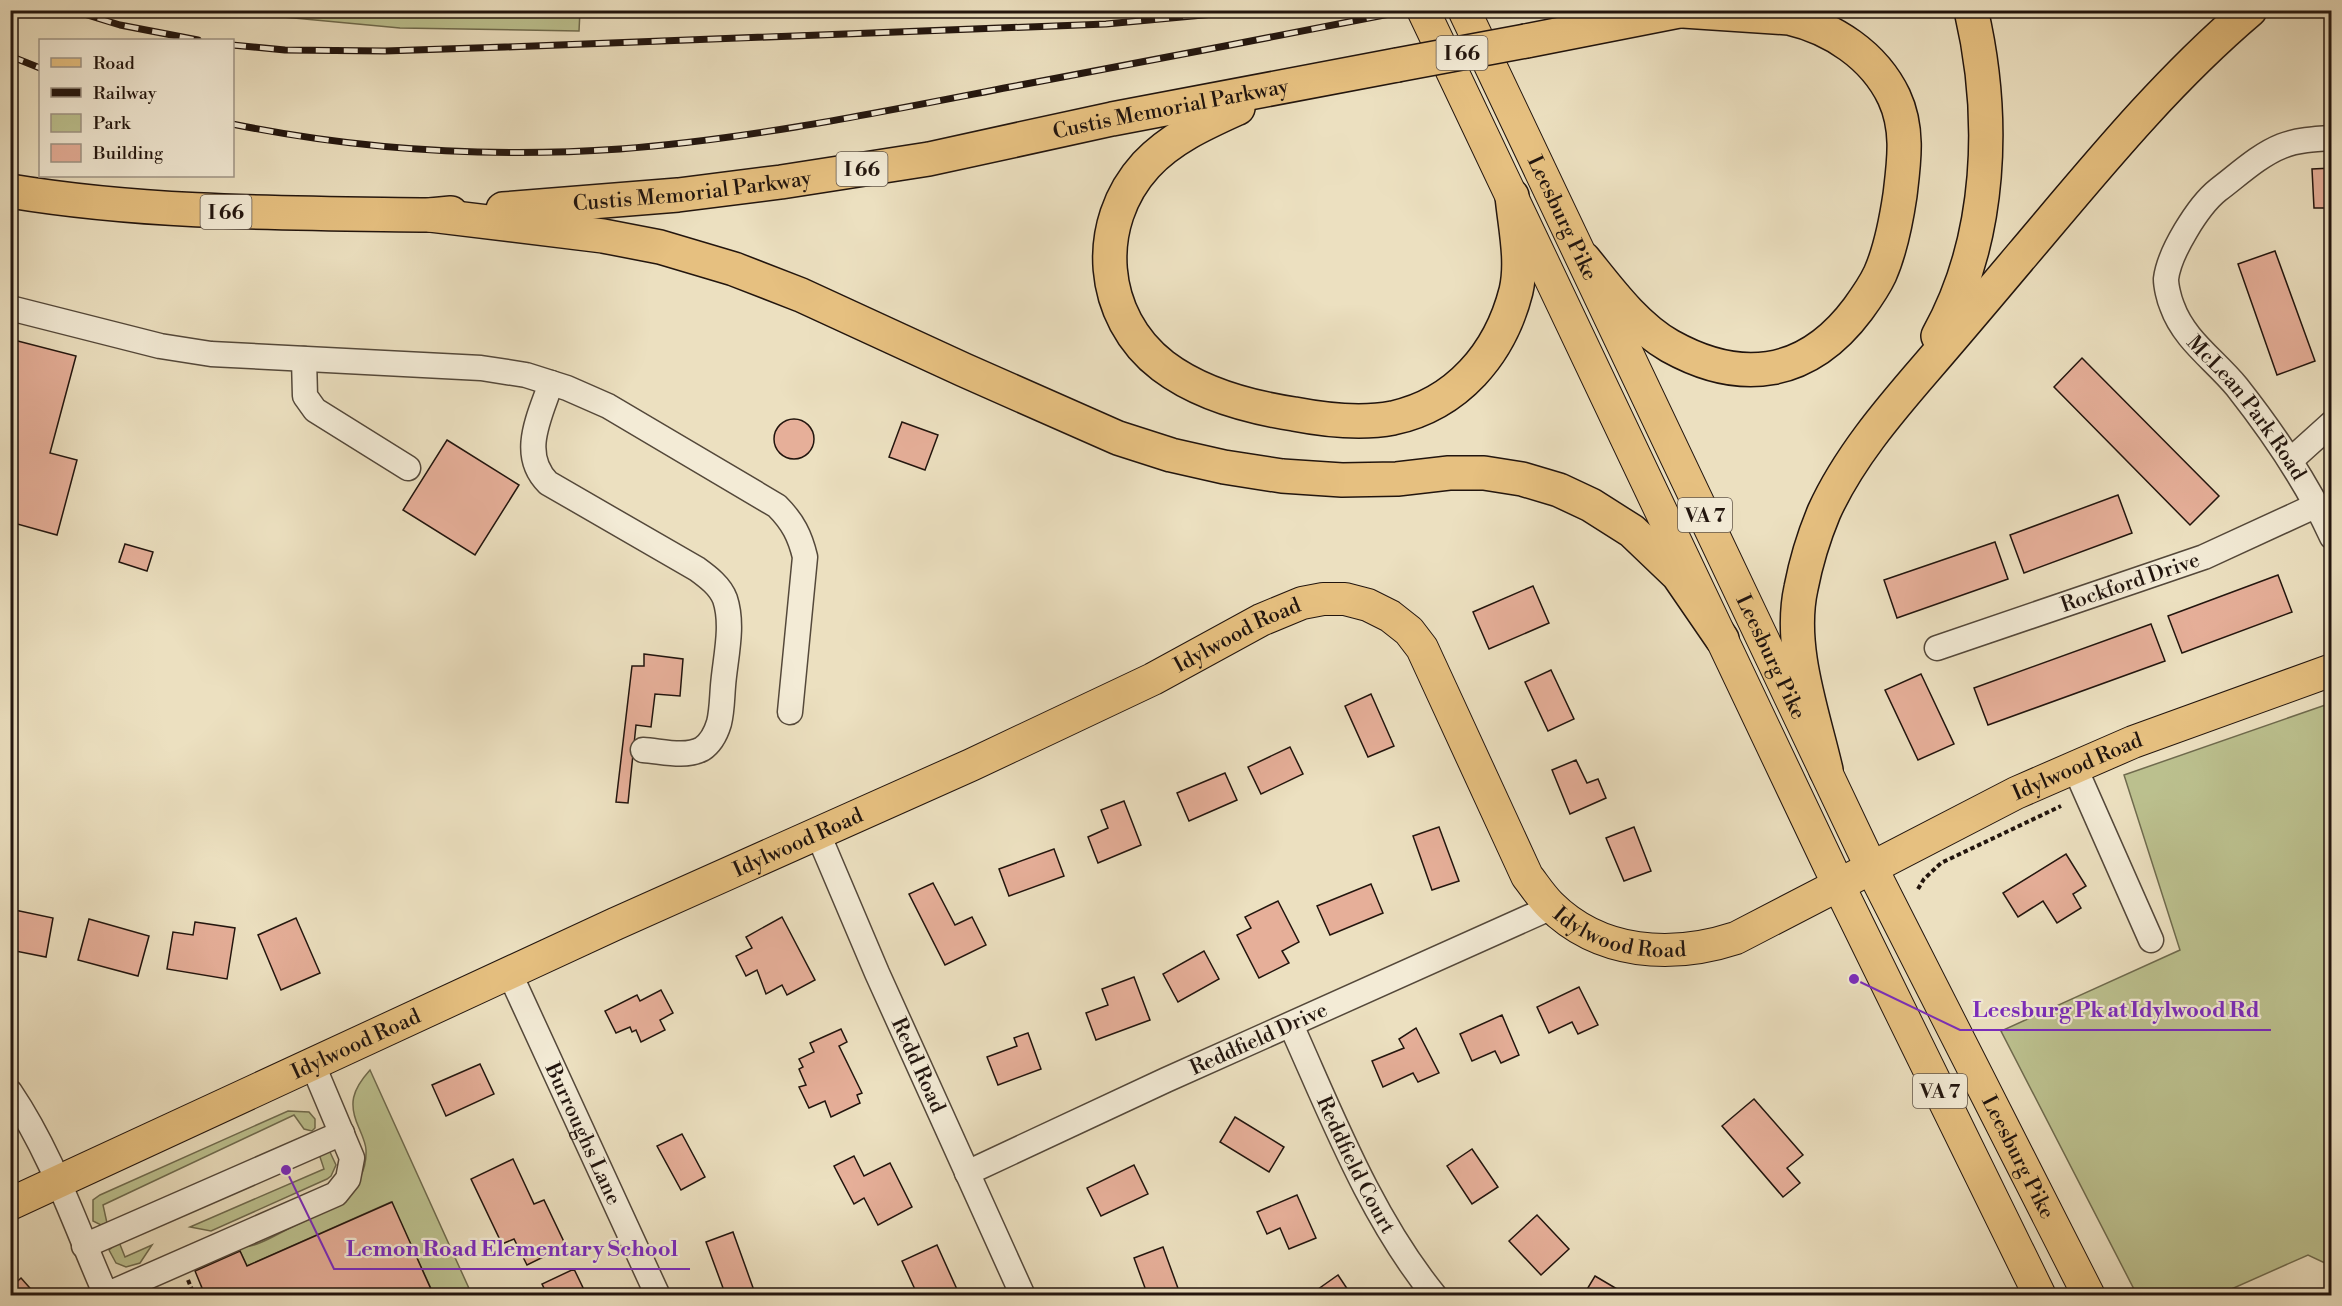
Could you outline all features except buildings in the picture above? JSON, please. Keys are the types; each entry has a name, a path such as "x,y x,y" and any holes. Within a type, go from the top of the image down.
{"highway":[{"path":"1902,397 1952,310 1963,280 1977,223 1984,176 1986,124 1983,73 1971,10"},
{"path":"1826,770 1802,669 1798,631 1800,590 1824,512 1843,477 1902,397 2143,112 2223,33 2250,10"},
{"name":"Custis Memorial Parkway","path":"10,191 126,205 223,212 430,215 657,197 781,182 929,159 1112,118 1683,11 1789,18 1806,22 1832,33 1848,44 1887,84 1902,122 1905,149 1897,221 1880,274 1871,291 1848,322 1824,346 1801,359 1784,365 1749,370 1724,368 1701,361 1668,345 1627,311 1584,260"},
{"path":"1288,86 1201,125 1169,145 1146,165 1129,188 1116,215 1110,242 1109,269 1114,297 1125,322 1142,346 1162,365 1186,381 1222,397 1264,409 1314,418 1364,421 1393,418 1421,409 1448,396 1469,379 1486,359 1500,335 1516,290 1518,252 1512,196"},
{"path":"430,215 603,236 660,247 734,270 801,296 1118,438 1171,455 1224,467 1282,476 1342,480 1484,473 1522,479 1558,490 1591,505 1632,531 1678,575 1722,639"}],"main road":[{"name":"Leesburg Pike","path":"1423,10 1839,886 2040,1296"},
{"name":"Leesburg Pike","path":"1464,10 1871,867 2089,1296"},
{"name":"Idylwood Road","path":"10,1204 509,972 971,765 1153,679 1261,620 1302,603 1323,599 1345,599 1368,605 1390,616 1409,631 1422,648 1527,876 1552,907 1574,924 1596,936 1625,945 1655,950 1682,951 1709,947 1736,938 2016,793 2133,742 2331,670"}],"street":[{"name":"McLean Park Road","path":"2331,138 2312,139 2282,146 2212,195 2193,217 2178,243 2166,279 2171,305 2180,325 2235,385 2291,460 2318,505 2331,537"},
{"path":"10,308 160,346 211,354 481,368 526,375 608,406 777,506 791,520 800,538 805,557 790,712"},
{"path":"304,359 305,396 315,410 408,468"},
{"path":"551,383 535,432 534,462 539,474 548,483 698,569 716,586 724,597 727,607 729,624 719,721 715,735 709,744 690,753 643,750"},
{"path":"2291,460 2331,423"},
{"name":"Rockford Drive","path":"1937,648 2204,557 2318,505"},
{"path":"2075,768 2151,940"},
{"name":"Redd Road","path":"818,834 1023,1296"},
{"name":"Reddfield Drive","path":"967,1173 1167,1080 1552,907"},
{"name":"Burroughs Lane","path":"509,972 658,1296"},
{"name":"Reddfield Court","path":"1291,1025 1359,1174 1398,1243 1435,1296"},
{"path":"10,1092 58,1181 106,1295 336,1194 348,1179 352,1158 312,1063"},
{"path":"84,1246 342,1133"}],"path":[{"path":"1918,889 1924,879 1941,863 2061,806"}],"green space":[{"path":"580,10 579,31 400,28 219,11"},
{"path":"2331,703 2331,1264 2308,1255 2218,1295 2137,1295 2001,1031 2180,950 2124,775"},
{"path":"370,1070 472,1295 434,1295 391,1202 247,1266 238,1247 252,1246 319,1214 342,1199 352,1189 365,1165 366,1150 353,1104 359,1084"},
{"path":"288,1111 309,1112 315,1119 315,1128 312,1131 304,1129 294,1115 103,1205 107,1223 101,1225 93,1221 93,1200 100,1195"},
{"path":"329,1150 336,1165 327,1179 211,1231 190,1227 324,1169 319,1154"},
{"path":"119,1242 125,1257 152,1245 140,1263 126,1267 116,1263 109,1250"}],"railway":[{"path":"71,10 120,25 193,39"},
{"path":"234,45 285,50 385,51 505,47 1106,24 1257,10"},
{"path":"234,124 328,140 425,150 523,153 620,149 718,139 864,115 1410,10"},
{"path":"10,56 39,68"}],"place":[{"name":"Leesburg Pk at Idylwood Rd","path":"1854,979"},
{"name":"Lemon Road Elementary School","path":"286,1170"}]}
